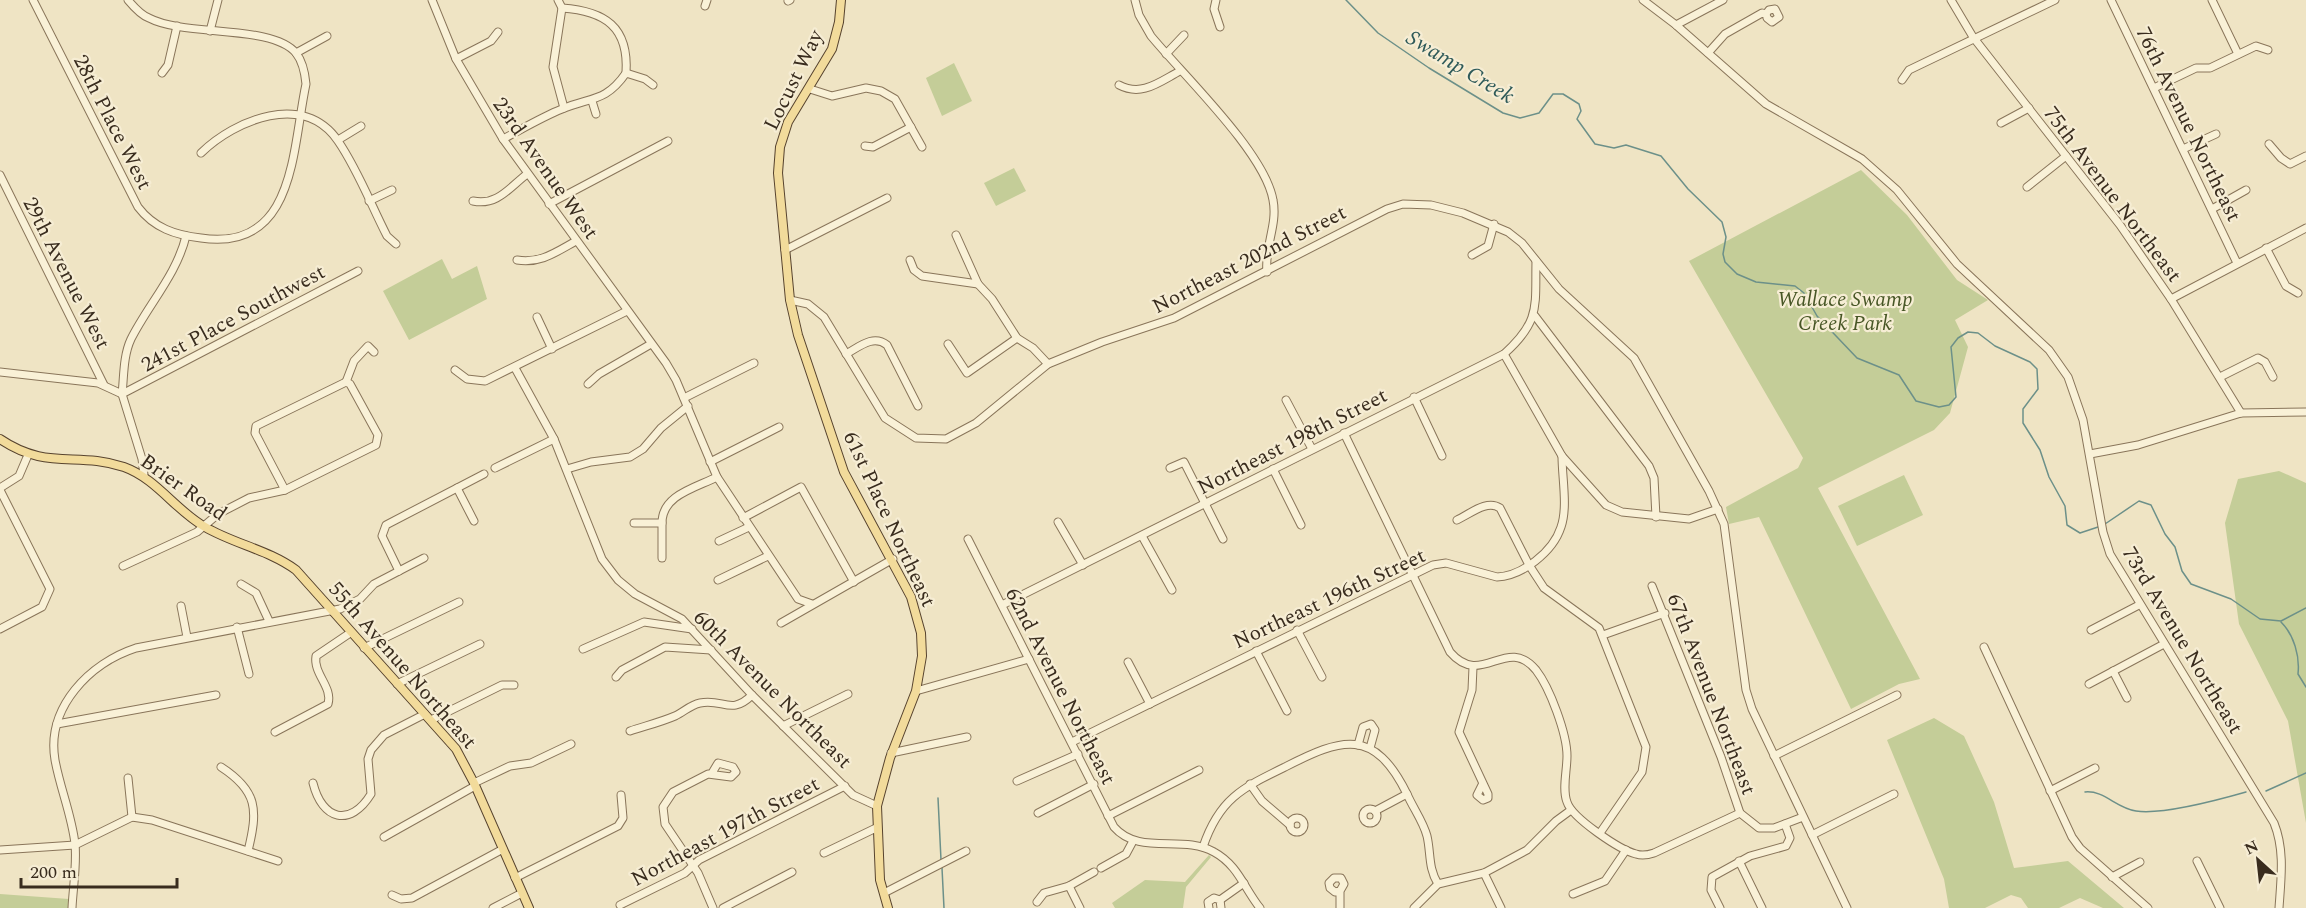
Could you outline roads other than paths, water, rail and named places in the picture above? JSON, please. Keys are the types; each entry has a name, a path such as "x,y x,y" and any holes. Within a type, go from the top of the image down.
{"main road":[{"name":"Locust Way","path":"788,283 778,173 780,147 788,122 810,89 832,49 839,22 841,0"},
{"name":"61st Place Northeast","path":"788,283 798,335 835,450 844,471 893,559 911,597 919,623 922,656 916,691 891,753 877,806 876,828 880,880 888,908"},
{"name":"Brier Road","path":"0,439 28,455 52,460 96,461 144,476 203,526 243,545"},
{"name":"55th Avenue Northeast","path":"243,545 289,565 456,749 475,784 529,908"}],"street":[{"name":"28th Place West","path":"33,0 138,207 155,225 186,236 229,239 259,227 273,214 284,194 306,84 304,68 296,53"},
{"path":"128,0 148,18 177,26 275,39 296,53 327,36"},
{"path":"210,31 218,0"},
{"name":"23rd Avenue West","path":"432,0 456,59 502,139 671,371 717,477 798,599 812,604"},
{"path":"558,0 562,8 553,67 564,108"},
{"path":"1135,0 1144,26 1253,155 1269,184 1274,201 1274,219 1266,251 1267,272"},
{"path":"1216,0 1214,9 1220,27"},
{"name":"73rd Avenue Northeast","path":"1643,0 1676,24 1766,104 1862,159 1897,190 1956,264 2033,332 2058,361 2068,377 2083,420 2103,532 2110,554 2274,823 2281,842 2279,908"},
{"path":"1676,24 1723,0"},
{"name":"75th Avenue Northeast","path":"1952,0 1973,37 2114,217 2171,299 2241,412"},
{"path":"1902,80 1909,70 1973,37 2055,0"},
{"name":"76th Avenue Northeast","path":"2111,0 2237,263"},
{"path":"2212,0 2238,54"},
{"path":"502,139 564,108 592,101 609,93 626,73 627,52 624,41 610,23 585,10 562,8"},
{"path":"1708,54 1735,27 1766,14"},
{"path":"162,73 168,65 177,26"},
{"path":"456,59 491,41 498,32"},
{"path":"1166,54 1184,35"},
{"path":"2154,88 2196,68 2210,68 2256,46 2268,50"},
{"path":"1119,85 1136,91 1143,90 1180,71"},
{"path":"626,73 645,79 653,86"},
{"path":"810,89 832,96 866,88 881,91 895,99 922,147"},
{"path":"592,101 596,114"},
{"path":"2001,123 2029,108"},
{"path":"201,153 207,145 254,118 272,113 299,116 323,126 338,140 387,236 396,244"},
{"path":"338,140 362,126"},
{"path":"865,146 873,147 911,127"},
{"path":"2183,149 2216,134"},
{"path":"549,204 668,141"},
{"path":"2269,144 2290,164 2306,156"},
{"path":"2027,187 2066,156"},
{"path":"473,201 489,202 502,196 527,174"},
{"name":"29th Avenue West","path":"0,175 104,385"},
{"path":"369,201 392,190"},
{"path":"2212,209 2246,190"},
{"path":"785,250 887,198"},
{"name":"Northeast 202nd Street","path":"846,354 885,418 916,438 946,439 976,423 1048,363 1174,318 1267,272 1365,219 1403,204 1431,205 1494,224 1515,237 1558,289 1634,358 1718,509 1724,524 1746,690 1774,756 1847,908"},
{"path":"1472,255 1488,246 1494,224"},
{"path":"2171,299 2306,228"},
{"path":"956,235 978,284 992,299 1017,338 1033,348 1048,363"},
{"path":"144,476 142,459 122,394 126,359 131,340 172,268 186,236"},
{"path":"517,260 534,261 545,258 576,241"},
{"path":"2266,248 2286,286 2298,293"},
{"path":"910,260 915,270 922,276 978,284"},
{"path":"1536,261 1535,316 1649,466 1654,478 1656,517"},
{"name":"241st Place Southwest","path":"122,394 358,271"},
{"path":"790,300 808,304 817,309 846,354 873,340 882,341 887,345 918,406"},
{"path":"455,370 467,379 485,381 627,311"},
{"name":"Northeast 198th Street","path":"1002,605 1504,354 1518,342 1535,316"},
{"path":"537,317 552,349"},
{"path":"948,344 967,373 1017,338"},
{"path":"588,384 599,374 651,344"},
{"path":"285,490 255,433 256,426 346,382 354,361 368,346 374,352"},
{"path":"1504,354 1562,456 1606,505 1622,512 1689,519 1718,509"},
{"path":"2220,377 2258,358 2265,362 2273,377"},
{"path":"684,398 754,363"},
{"name":"60th Avenue Northeast","path":"515,368 554,439 602,559 618,580 635,594 682,619 752,695 845,786 862,801 877,806"},
{"path":"0,372 104,385 122,394"},
{"path":"123,566 203,526 218,514 249,498 285,490 376,445 378,435 350,384 346,382"},
{"path":"1414,398 1442,456"},
{"path":"1286,400 1312,449"},
{"path":"567,469 591,462 630,457 643,449 662,428 688,406"},
{"path":"2090,454 2138,445 2241,412 2306,412"},
{"path":"710,462 779,427"},
{"path":"1344,433 1450,652 1461,662 1473,667 1512,657 1527,662 1538,674 1566,743 1565,795 1571,810 1599,833 1626,850 1641,855 1654,854 1740,813 1759,828 1785,824 1803,817"},
{"path":"495,468 554,439"},
{"path":"0,629 37,611 46,603 50,595 49,584 0,489 19,476 28,455"},
{"name":"Northeast 196th Street","path":"1072,742 1412,574 1446,563 1497,577 1505,576 1529,565 1545,551 1561,528 1562,456"},
{"path":"1170,468 1184,462 1223,539"},
{"path":"1273,469 1301,525"},
{"path":"399,571 382,536 382,530 386,525 484,474"},
{"path":"662,558 662,512 670,501 717,477"},
{"path":"743,518 801,487 854,582"},
{"path":"457,488 474,521"},
{"path":"1457,520 1487,504 1495,504 1505,513 1529,565 1544,588 1592,621 1603,635 1646,747 1642,772 1599,833"},
{"path":"1058,522 1083,565"},
{"path":"634,523 662,523"},
{"path":"719,541 749,527"},
{"path":"1142,536 1172,590"},
{"name":"62nd Avenue Northeast","path":"968,539 1094,784 1108,816 1118,832 1133,841"},
{"path":"718,580 768,556"},
{"path":"72,908 75,845 54,758 54,738 57,724 74,690 87,675 110,658 136,648 330,609 340,609 360,599 374,584 424,558"},
{"path":"781,623 893,559"},
{"path":"241,584 249,586 256,593 269,621"},
{"name":"67th Avenue Northeast","path":"1652,586 1721,757 1740,813"},
{"path":"364,648 459,602"},
{"path":"2091,630 2139,604"},
{"path":"181,606 188,637"},
{"path":"1603,635 1665,614"},
{"path":"583,649 644,622 692,629"},
{"path":"237,627 249,674"},
{"path":"1297,630 1322,677"},
{"path":"275,732 328,705 328,690 315,661 320,651 337,644 350,633"},
{"path":"397,684 480,644"},
{"path":"2089,684 2164,644"},
{"path":"616,677 622,669 665,647 711,651"},
{"path":"1984,647 2065,824 2080,848 2148,908"},
{"path":"1256,651 1287,711"},
{"path":"916,691 1029,659"},
{"path":"1128,662 1150,704"},
{"path":"1473,667 1472,690 1459,732 1482,785"},
{"path":"2113,671 2127,698"},
{"path":"313,783 318,801 331,813 340,815 356,811 371,794 368,759 376,742 502,685 514,685"},
{"path":"783,726 848,693"},
{"path":"57,724 216,694"},
{"path":"630,731 671,717 698,703 710,702 734,706 745,702 752,695"},
{"path":"1774,756 1897,695"},
{"path":"1358,745 1364,727 1371,724 1376,730 1370,748"},
{"path":"891,753 967,737"},
{"path":"384,837 510,766 531,763 571,744"},
{"path":"1203,847 1213,821 1225,804 1250,784 1320,749 1339,744 1358,745 1370,748 1390,764 1426,835 1431,870 1438,884"},
{"path":"1017,781 1078,754"},
{"path":"221,767 237,778 251,797 255,821 248,851"},
{"path":"2050,790 2095,768"},
{"path":"1108,816 1199,770"},
{"path":"712,773 673,792 663,807 662,816 667,829 693,866 714,908"},
{"path":"128,778 132,818"},
{"path":"1038,813 1094,784"},
{"path":"1250,784 1259,799 1290,825"},
{"name":"Northeast 197th Street","path":"620,905 685,873 693,866 845,786"},
{"path":"1375,811 1407,794"},
{"path":"1812,835 1894,794"},
{"path":"515,878 618,826 623,818 621,795"},
{"path":"1414,908 1438,884 1484,873 1527,850 1556,820 1571,810"},
{"path":"0,850 75,845 132,818 152,820 278,861"},
{"path":"1720,908 1710,882 1718,871 1739,861 1788,845 1790,838 1785,824"},
{"path":"824,853 876,828"},
{"path":"1037,902 1049,890 1069,885 1126,854 1133,841 1180,842 1203,847 1226,860 1260,908"},
{"path":"392,895 401,899 412,898 503,849"},
{"path":"884,893 966,850"},
{"path":"1573,894 1605,881 1626,850"},
{"path":"1739,861 1762,908"},
{"path":"2197,861 2220,908"},
{"path":"2112,877 2140,862"},
{"path":"723,908 792,872"},
{"path":"1484,873 1501,908"},
{"path":"1209,908 1211,899 1221,904 1244,883"},
{"path":"1069,885 1080,908"},
{"path":"1340,891 1340,908"},
{"path":"493,908 522,893"}],"waterway":[{"name":"Swamp Creek","path":"1346,0 1378,33 1429,68 1503,113 1520,118 1539,113 1553,94 1563,94 1579,104 1581,111 1577,119 1595,144 1614,148 1626,145 1661,156 1688,189 1722,222 1726,237 1723,254 1725,262 1737,274 1756,282 1795,286 1804,293 1817,316 1857,358 1899,375 1916,401 1939,407 1949,405 1956,397 1951,347 1958,338 1968,332 1978,333 1995,346 2030,362 2037,369 2038,389 2023,409 2023,423 2040,450 2049,477 2065,506 2067,525 2080,533 2098,527"},
{"name":"Swamp Creek","path":"2105,524 2139,501 2151,505 2165,534 2175,547 2182,571 2191,584 2231,599 2260,619 2281,621 2306,608"},
{"path":"2281,622 2293,639 2297,653 2298,674 2306,687"},
{"path":"2266,791 2306,773"},
{"path":"2085,792 2104,796 2129,809 2148,812 2191,806 2246,792"},
{"path":"938,798 941,860"},
{"path":"942,868 944,908"}],"park label":[{"name":"Wallace Swamp Creek Park","path":"1845,311"}]}
